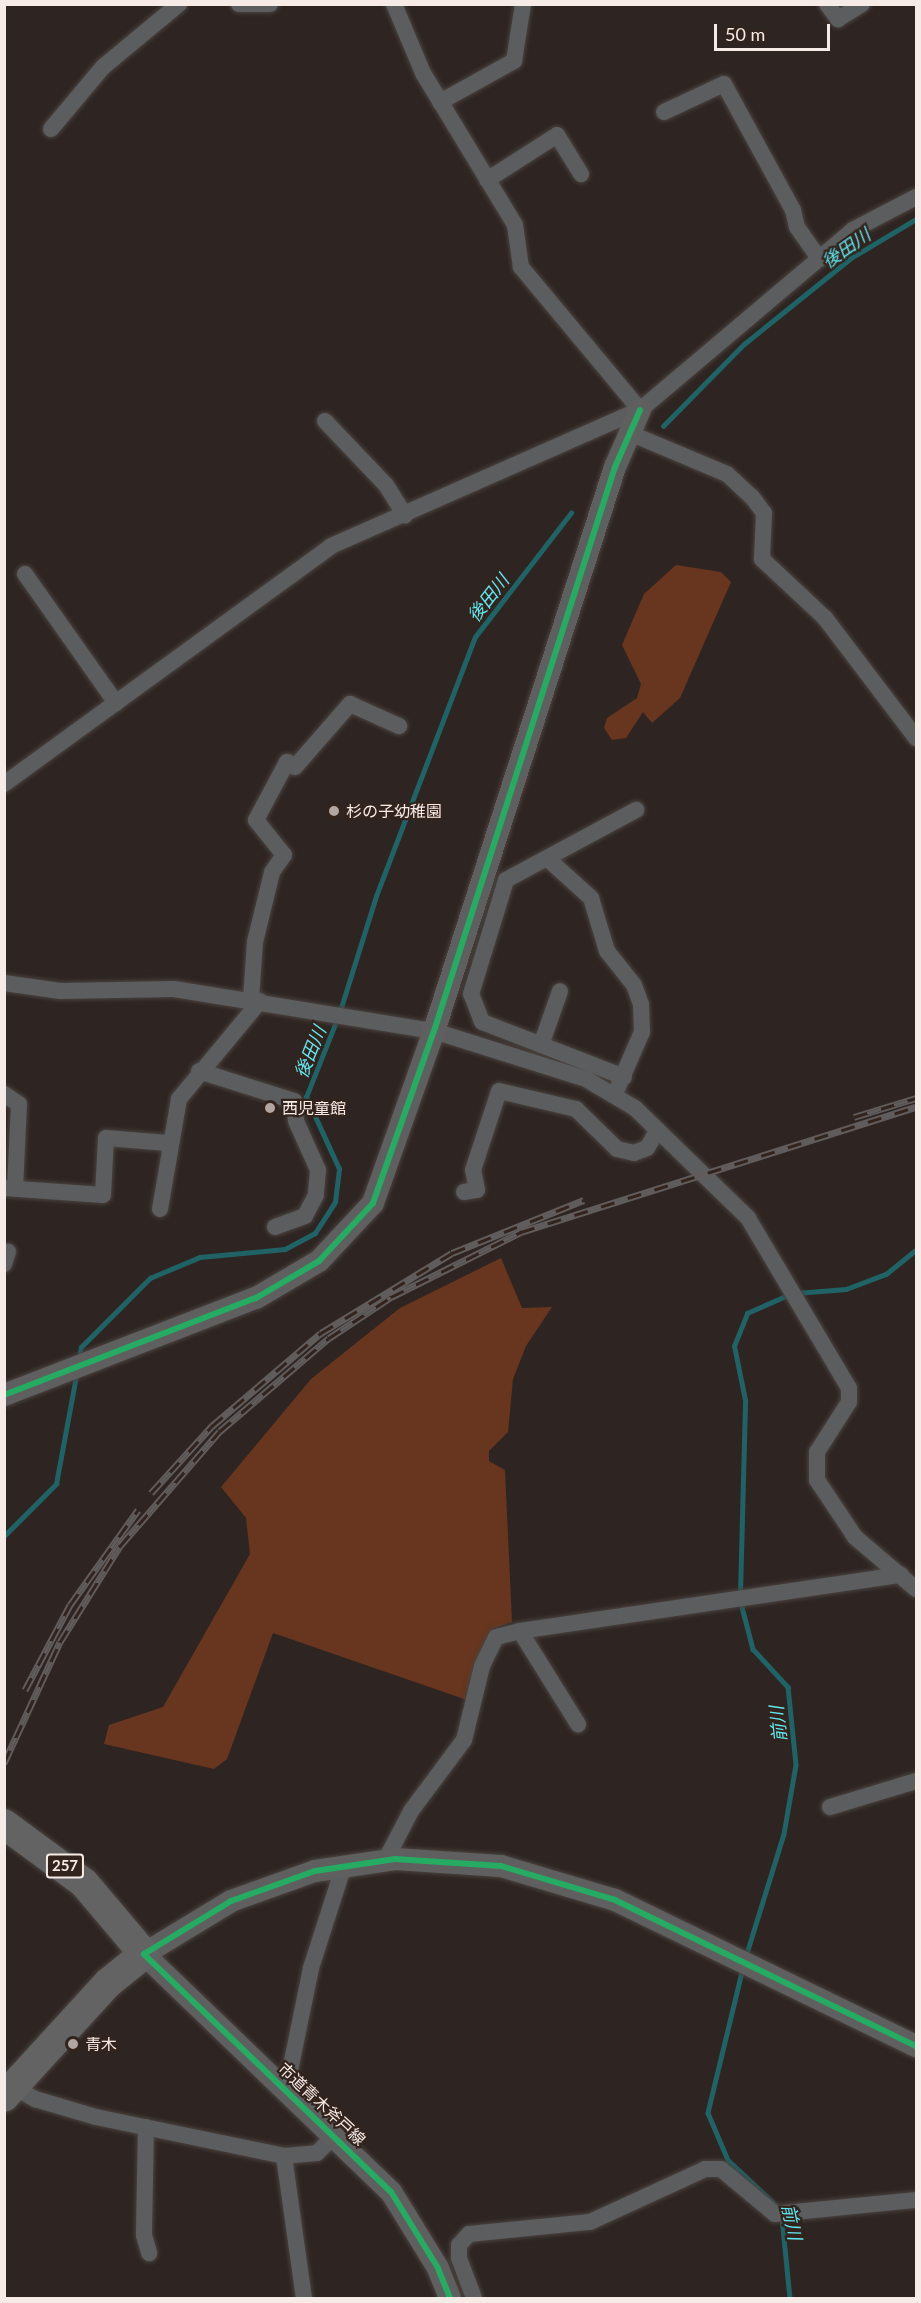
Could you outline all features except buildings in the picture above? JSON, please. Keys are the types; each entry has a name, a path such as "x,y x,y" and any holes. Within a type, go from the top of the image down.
{"highway":[{"name":"257","path":"4,1824 50,1853 118,1919 144,1954"},
{"path":"9,2091 108,1983 144,1954"}],"street":[{"path":"51,129 103,68 179,4"},
{"path":"239,4 270,4"},
{"path":"394,4 440,102 515,225 521,267 640,410"},
{"path":"440,102 514,61 523,4"},
{"path":"827,4 838,19 862,4"},
{"path":"664,112 724,84 797,227 819,259"},
{"path":"487,180 557,135 581,174"},
{"path":"4,783 331,546 405,516 640,410 873,216 916,197"},
{"path":"4,1395 256,1298 319,1261 348,1235 373,1203 388,1167 434,1031 627,432 640,410"},
{"path":"325,421 386,484 405,516"},
{"path":"627,432 727,474 752,497 764,513 762,559 825,618 916,738"},
{"path":"25,574 116,703"},
{"path":"160,1209 168,1143 179,1099 255,1000 255,942 272,872 284,855 256,820 287,762 295,767 350,704 399,726"},
{"path":"624,1077 482,1022 471,994 506,880 528,865 549,860 636,810"},
{"path":"549,860 591,898 607,951 634,985 642,1032 614,1096"},
{"path":"4,983 60,991 135,987 255,1000 434,1031 536,1061 614,1096 658,1130 712,1189 743,1212 787,1282 849,1388 849,1402 817,1452 817,1480 855,1537 911,1581"},
{"path":"541,1045 560,991"},
{"path":"200,1071 294,1101 296,1121 318,1170 316,1196 305,1216 275,1227"},
{"path":"464,1192 477,1190 473,1170 500,1091 576,1109 617,1149 634,1153 647,1148 658,1130"},
{"path":"4,1094 19,1104 10,1188 103,1195 106,1138 168,1143"},
{"path":"386,1860 411,1811 464,1740 482,1666 496,1637 655,1607 723,1605 911,1581"},
{"path":"520,1631 578,1724"},
{"path":"830,1807 916,1781"},
{"path":"144,1954 231,1901 344,1865 386,1860 501,1866 565,1881 741,1960 916,2046"},
{"path":"286,2090 311,1968 344,1865"},
{"name":"市道青木斧戸線","path":"144,1954 335,2134 391,2192 438,2268 450,2298"},
{"path":"9,2091 146,2127 284,2156 317,2153 335,2134"},
{"path":"146,2127 144,2235 149,2253"},
{"path":"284,2156 304,2298"},
{"path":"474,2298 459,2258 459,2245 470,2234 590,2223 705,2169 721,2169 783,2214 916,2200"}],"shaded area":[{"path":"676,565 721,572 731,582 680,698 652,723 643,712 626,738 612,740 604,728 607,718 637,698 641,684 622,645 644,594"},
{"path":"501,1258 522,1308 552,1307 526,1346 513,1379 508,1432 489,1451 489,1461 505,1470 512,1622 492,1629 467,1700 273,1633 227,1759 214,1769 104,1744 109,1725 163,1707 250,1554 246,1518 221,1487 311,1379 400,1308"}],"waterway":[{"name":"後田川","path":"663,426 744,344 851,258 916,219"},
{"name":"後田川","path":"340,1011 376,896 475,637 571,513"},
{"name":"後田川","path":"79,1359 81,1347 150,1278 200,1257 285,1249 315,1233 335,1202 339,1169 306,1097 337,1019"},
{"name":"前川","path":"796,1293 846,1289 886,1274 916,1250"},
{"name":"前川","path":"740,1594 745,1400 734,1346 747,1313 788,1295"},
{"name":"後田川","path":"4,1536 56,1484 76,1376"},
{"name":"前川","path":"741,1603 753,1649 788,1687 796,1765 784,1834 746,1957"},
{"name":"前川","path":"743,1968 708,2113 728,2160 780,2209"},
{"name":"前川","path":"782,2218 790,2298"}],"railway":[{"path":"854,1117 916,1098"},
{"path":"4,1763 60,1642 120,1546 220,1431 329,1338 391,1297 521,1232 916,1107"},
{"path":"151,1493 212,1426 321,1333 452,1253 584,1200"},
{"path":"25,1690 70,1605 138,1510"}],"cycle path":[{"path":"4,1395 256,1298 319,1261 373,1203 434,1031 615,467 640,410"},
{"path":"450,2298 438,2268 391,2192 144,1954 231,1901 315,1871 395,1859 501,1866 615,1900 916,2046"}],"place":[{"name":"杉の子幼稚園","path":"334,811"},
{"name":"西児童館","path":"270,1108"},
{"name":"青木","path":"73,2044"}]}
